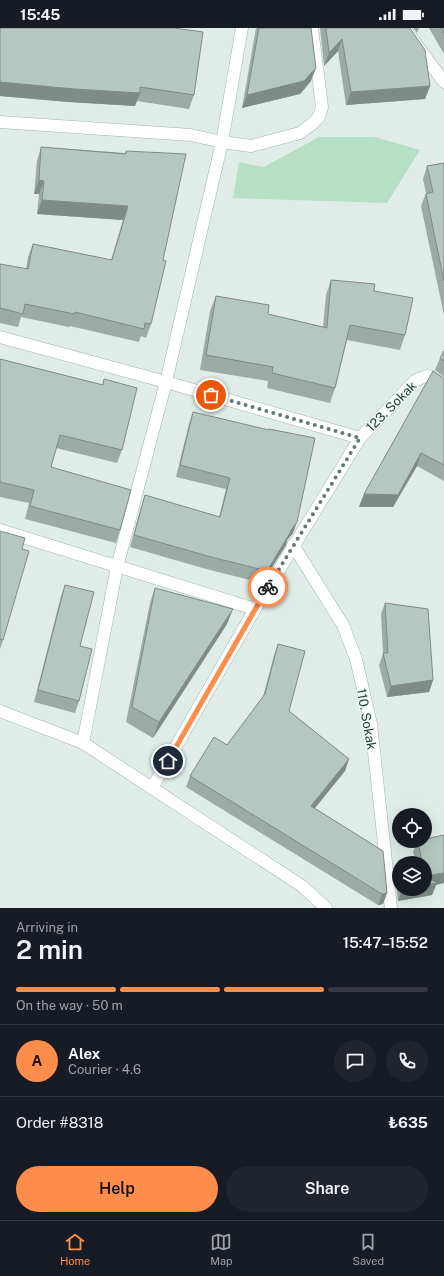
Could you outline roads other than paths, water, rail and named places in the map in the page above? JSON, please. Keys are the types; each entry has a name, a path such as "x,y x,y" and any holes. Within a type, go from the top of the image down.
{"street":[{"path":"83,743 117,567 166,382 222,142 242,28"},
{"path":"0,122 191,135 222,142 251,146 300,132 312,124 318,116 322,106 312,28"},
{"path":"404,28 444,82"},
{"path":"0,337 166,382 360,438"},
{"name":"123. Sokak","path":"152,788 293,545 360,438 415,381 425,375 434,378 444,387"},
{"path":"0,530 255,609"},
{"name":"110. Sokak","path":"293,545 343,625 356,659 370,724 391,908"},
{"path":"0,711 83,743 302,886 326,908"}]}
